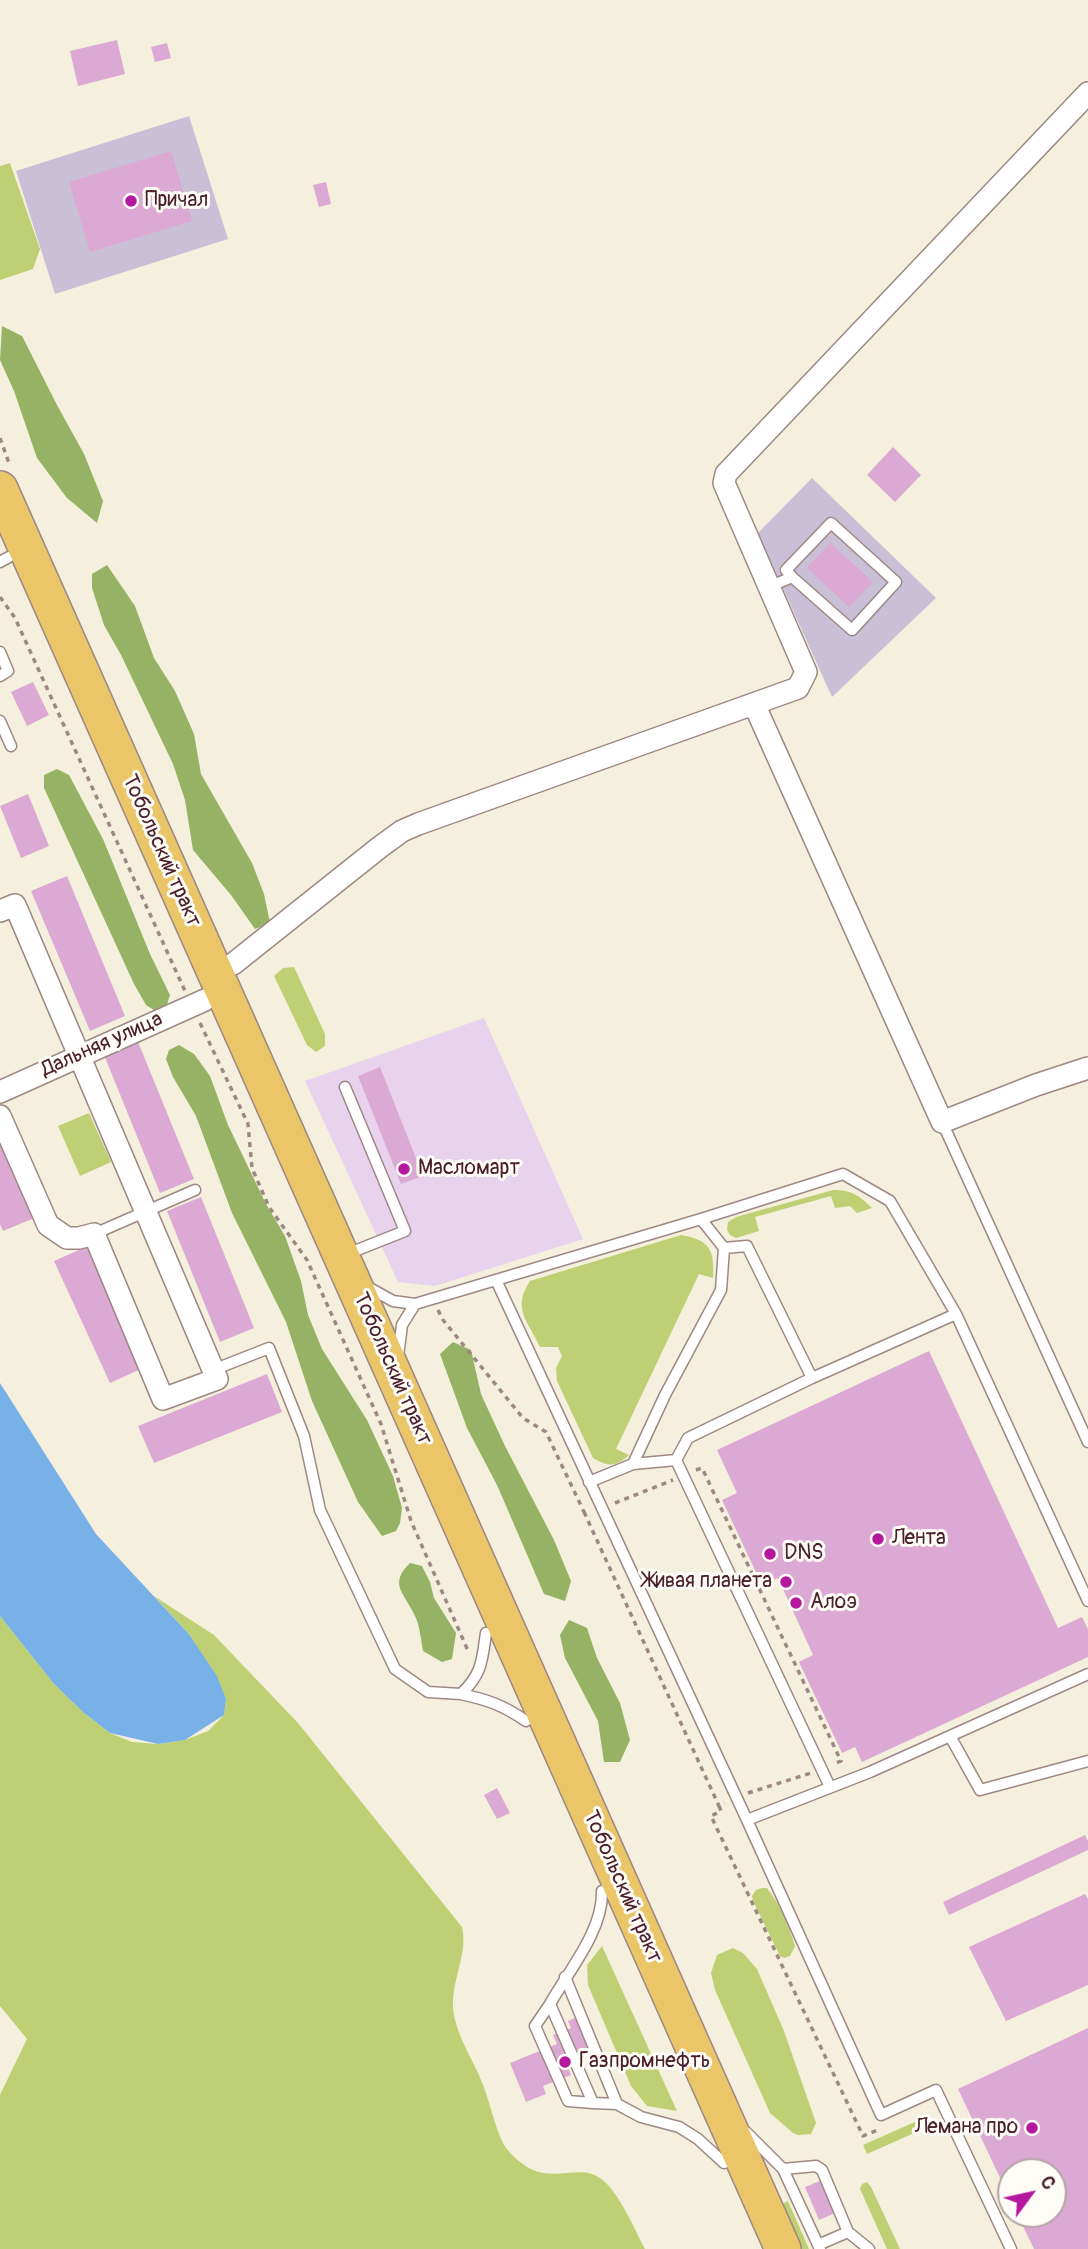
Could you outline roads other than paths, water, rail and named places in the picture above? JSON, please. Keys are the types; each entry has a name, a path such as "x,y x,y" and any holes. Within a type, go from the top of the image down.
{"main road":[{"name":"Тобольский тракт","path":"0,489 9,552 761,2249"},
{"name":"Тобольский тракт","path":"204,993 342,1256 783,2249"}],"street":[{"path":"769,587 724,483 726,474 1088,93"},
{"name":"Дальняя улица","path":"0,1092 204,993 233,964 402,831 798,688 806,672 769,587"},
{"path":"754,704 942,1122 1088,1068"},
{"path":"0,911 15,905 217,1379 163,1399 94,1234 67,1238 48,1225 0,1116"}],"lane":[{"path":"831,523 896,582 852,630 792,577 786,570 831,523"},
{"path":"769,587 792,577"},
{"path":"0,652 8,671 0,676"},
{"path":"0,721 11,746"},
{"path":"345,1087 405,1231 342,1256 368,1288 393,1301 415,1304 843,1174 890,1201 956,1314 1088,1601"},
{"path":"942,1122 1088,1442"},
{"path":"94,1234 195,1190"},
{"path":"632,1464 721,1290 724,1248 701,1219"},
{"path":"724,1248 747,1246 812,1378"},
{"path":"496,1280 881,2115 936,2090 1011,2249"},
{"path":"399,1384 398,1349 402,1325 415,1304"},
{"path":"676,1460 688,1438 812,1378 956,1314"},
{"path":"213,1370 269,1348 304,1436 320,1510 395,1669 428,1692 461,1694 490,1700 526,1721"},
{"path":"589,1482 632,1464 676,1460"},
{"path":"676,1460 830,1787"},
{"path":"461,1694 475,1681 478,1674 486,1633"},
{"path":"747,1820 870,1772 1088,1674"},
{"path":"950,1736 980,1790 1088,1761"},
{"path":"602,1891 602,1905 596,1926 535,2026 568,2101 617,2104 641,2116 679,2127 698,2139 724,2163"},
{"path":"565,1977 617,2104"},
{"path":"550,2004 593,2103"},
{"path":"710,2086 751,2138 783,2169 819,2247 848,2232"},
{"path":"783,2169 816,2166 822,2170 848,2232 869,2249"}],"water":[{"path":"0,1383 96,1534 188,1633 217,1676 226,1699 224,1715 185,1740 158,1744 110,1733 54,1684 0,1616"}],"place":[{"name":"Причал","path":"131,201"},
{"name":"Масломарт","path":"404,1169"},
{"name":"Лента","path":"878,1539"},
{"name":"DNS","path":"770,1554"},
{"name":"Живая планета","path":"786,1582"},
{"name":"Алоэ","path":"796,1603"},
{"name":"Газпромнефть","path":"565,2062"},
{"name":"Лемана про","path":"1032,2128"}]}
